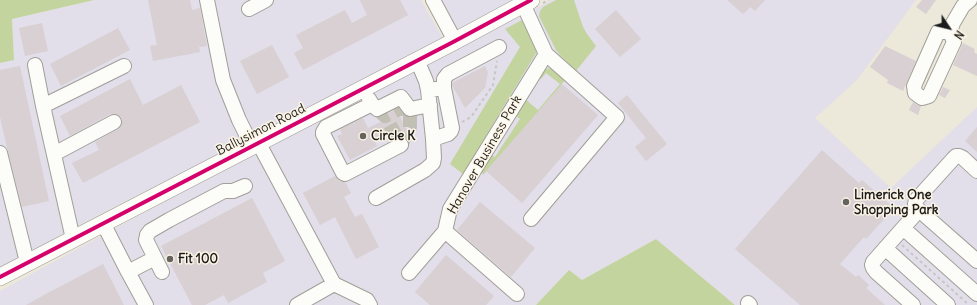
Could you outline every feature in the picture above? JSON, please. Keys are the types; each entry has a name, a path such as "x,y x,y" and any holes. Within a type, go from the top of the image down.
{"main road":[{"name":"Ballysimon Road","path":"0,277 455,41 527,2"}],"street":[{"path":"206,0 223,80 239,120 255,144 334,284 367,300 370,305"},
{"path":"249,9 266,0"},
{"path":"433,0 455,41"},
{"path":"950,32 953,23 963,6 970,0"},
{"path":"527,2 546,54 617,117 531,219"},
{"path":"433,139 448,134 451,132 452,128 444,88 444,79 448,74 499,47"},
{"name":"Hanover Business Park","path":"410,273 445,231 450,209 546,54"},
{"path":"376,198 425,170 433,163 433,139 428,90 426,81 417,60"},
{"path":"34,65 73,239"},
{"path":"43,106 124,66"},
{"path":"364,88 372,104 377,109 402,97 410,109 430,105"},
{"path":"428,90 444,88"},
{"path":"372,104 326,127 323,132 343,173 345,174 401,145"},
{"path":"54,154 114,122"},
{"path":"0,153 27,262"},
{"path":"977,171 963,158 956,156 916,200 916,207 977,261"},
{"path":"162,272 146,240 150,231 224,191 233,191 245,186"},
{"path":"913,305 873,268 872,265 919,210"},
{"path":"103,223 146,305"},
{"path":"445,231 517,294"},
{"path":"894,238 977,294"},
{"path":"894,238 948,305"},
{"path":"128,272 155,258"},
{"path":"297,305 334,284"},
{"path":"971,305 977,299"}],"path":[{"path":"452,128 471,117 493,85 499,47"},
{"path":"894,238 971,305"}],"shaded area":[{"path":"94,0 421,0 443,39 439,0 516,0 444,40 98,215 0,268 0,63 14,60 12,19"},
{"path":"552,0 916,0 856,81 815,118 891,188 977,107 977,305 735,305 656,239 582,280 569,270 536,305 0,305 0,291 311,122"}],"green space":[{"path":"0,0 94,0 12,19 14,60 0,63"},
{"path":"556,0 574,0 583,27 596,46 576,71 556,50 539,16 543,7"},
{"path":"522,20 528,27 538,47 536,53 463,174 450,164 520,47 505,29"},
{"path":"551,68 566,78 483,175 481,169 489,154 495,157 520,119 513,114 525,99 538,110 560,84 546,73 541,79 537,76 545,69"},
{"path":"656,239 735,305 536,305 569,270 582,280"}],"building":[{"path":"148,0 190,0 192,10 200,8 207,46 199,47 200,52 153,61 150,46 157,45"},
{"path":"360,0 400,0 408,15 303,70 294,53 303,48 296,35 345,10 352,23 367,15"},
{"path":"727,0 765,0 755,11 750,7 743,14"},
{"path":"922,0 936,0 926,14 916,7"},
{"path":"616,10 641,39 620,57 595,29"},
{"path":"42,23 48,51 25,56 19,28"},
{"path":"118,28 130,50 61,86 50,64"},
{"path":"963,43 975,49 974,52 977,54 977,76 953,65"},
{"path":"272,45 289,77 257,94 240,61"},
{"path":"885,46 916,61 903,91 887,83 888,80 870,67"},
{"path":"20,66 49,201 22,207 0,117 0,70"},
{"path":"485,66 488,72 485,88 465,108 452,83"},
{"path":"130,79 143,105 181,85 200,122 83,183 72,163 99,150 95,142 118,129 121,126 122,118 118,115 110,114 70,136 60,116"},
{"path":"562,84 598,115 522,203 486,171"},
{"path":"943,87 950,90 945,98 939,95"},
{"path":"627,95 667,144 646,161 635,147 646,138 618,103"},
{"path":"913,102 921,106 918,115 909,110"},
{"path":"396,109 411,138 408,140 401,137 393,140 389,133 374,140 377,146 350,160 337,136 342,134 340,129 363,118 368,128 384,120 382,116"},
{"path":"977,127 977,152 965,141"},
{"path":"822,150 859,183 862,180 894,208 866,239 864,237 840,264 856,277 858,275 869,285 866,288 885,305 800,305 735,249"},
{"path":"335,176 339,181 345,182 351,193 344,197 355,217 362,214 379,247 356,259 335,217 320,225 303,193"},
{"path":"252,198 285,261 263,273 267,282 228,303 224,295 205,305 192,305 161,246"},
{"path":"480,202 535,248 511,277 457,230"},
{"path":"446,255 494,296 486,305 430,305 415,292"},
{"path":"103,264 124,305 26,305 44,295"}],"tunnel":[{"path":"377,109 385,116 399,109 410,109"},
{"path":"390,125 401,145 410,127 410,109"}],"cycle path":[{"path":"0,277 455,41 531,0"}],"place":[{"name":"Circle K","path":"363,136"},
{"name":"Limerick One Shopping Park","path":"846,202"},
{"name":"Fit 100","path":"170,259"}]}
